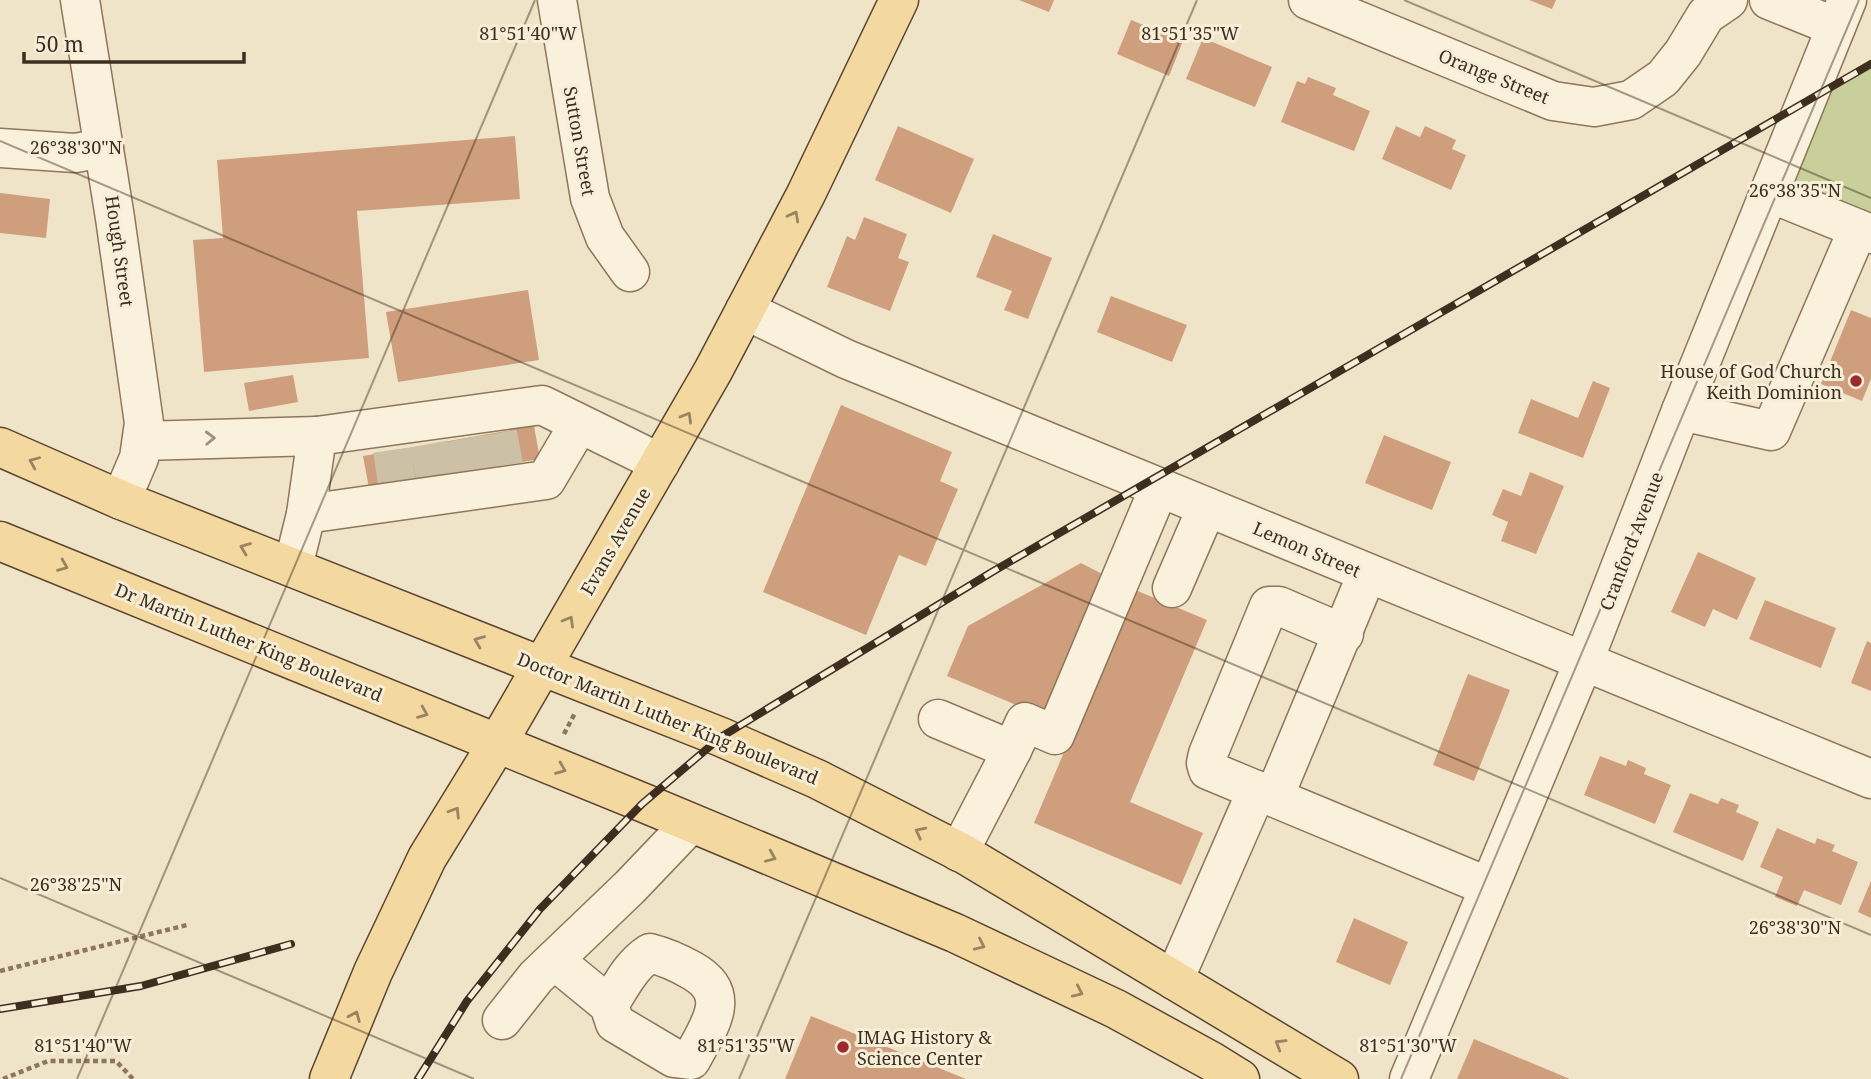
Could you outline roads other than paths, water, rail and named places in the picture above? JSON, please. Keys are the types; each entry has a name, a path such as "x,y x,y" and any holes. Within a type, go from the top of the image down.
{"main road":[{"name":"Evans Avenue","path":"328,1079 373,972 427,858 543,666 745,310 806,194 899,0"},
{"name":"Doctor Martin Luther King Boulevard","path":"0,447 121,500 722,737 807,775 959,852 1339,1079"},
{"name":"Dr Martin Luther King Boulevard","path":"0,541 497,744"},
{"path":"497,744 968,939 1116,1009 1240,1079"}],"street":[{"name":"Hough Street","path":"80,0 144,423 139,458 121,500"},
{"name":"Sutton Street","path":"557,0 590,198 605,237 630,272"},
{"name":"Orange Street","path":"1308,0 1553,101 1594,107 1631,100 1663,78 1683,53 1706,15 1728,0"},
{"path":"1769,0 1842,13"},
{"name":"Cranford Avenue","path":"1409,1079 1583,663 1681,411 1842,13"},
{"path":"0,148 75,153 104,148"},
{"path":"1681,411 1771,431 1865,232 1770,193"},
{"name":"Lemon Street","path":"745,310 846,359 1871,779"},
{"path":"306,514 448,457 542,405 660,463"},
{"path":"142,441 317,436 448,457 546,480 579,424"},
{"path":"293,567 306,514 317,436"},
{"path":"959,852 1025,722 1055,735 1159,488"},
{"path":"1172,587 1207,508"},
{"path":"1174,980 1344,634 1367,574"},
{"path":"1344,634 1279,606 1269,606 1208,754 1208,770 1489,887"},
{"path":"938,719 1012,750"},
{"path":"502,1020 536,977 630,887 691,823"},
{"path":"554,960 609,1005"}],"tunnel":[{"path":"498,433 504,465"},
{"path":"463,439 469,471"},
{"path":"429,444 435,477"},
{"path":"392,450 397,483"}],"railway":[{"path":"418,1079 467,1001 540,909 642,804 721,737 992,572 1871,64"},
{"path":"0,1009 141,986 291,944"}],"place":[{"name":"House of God Church Keith Dominion","path":"1856,381"},
{"name":"IMAG History & Science Center","path":"843,1047"}]}
